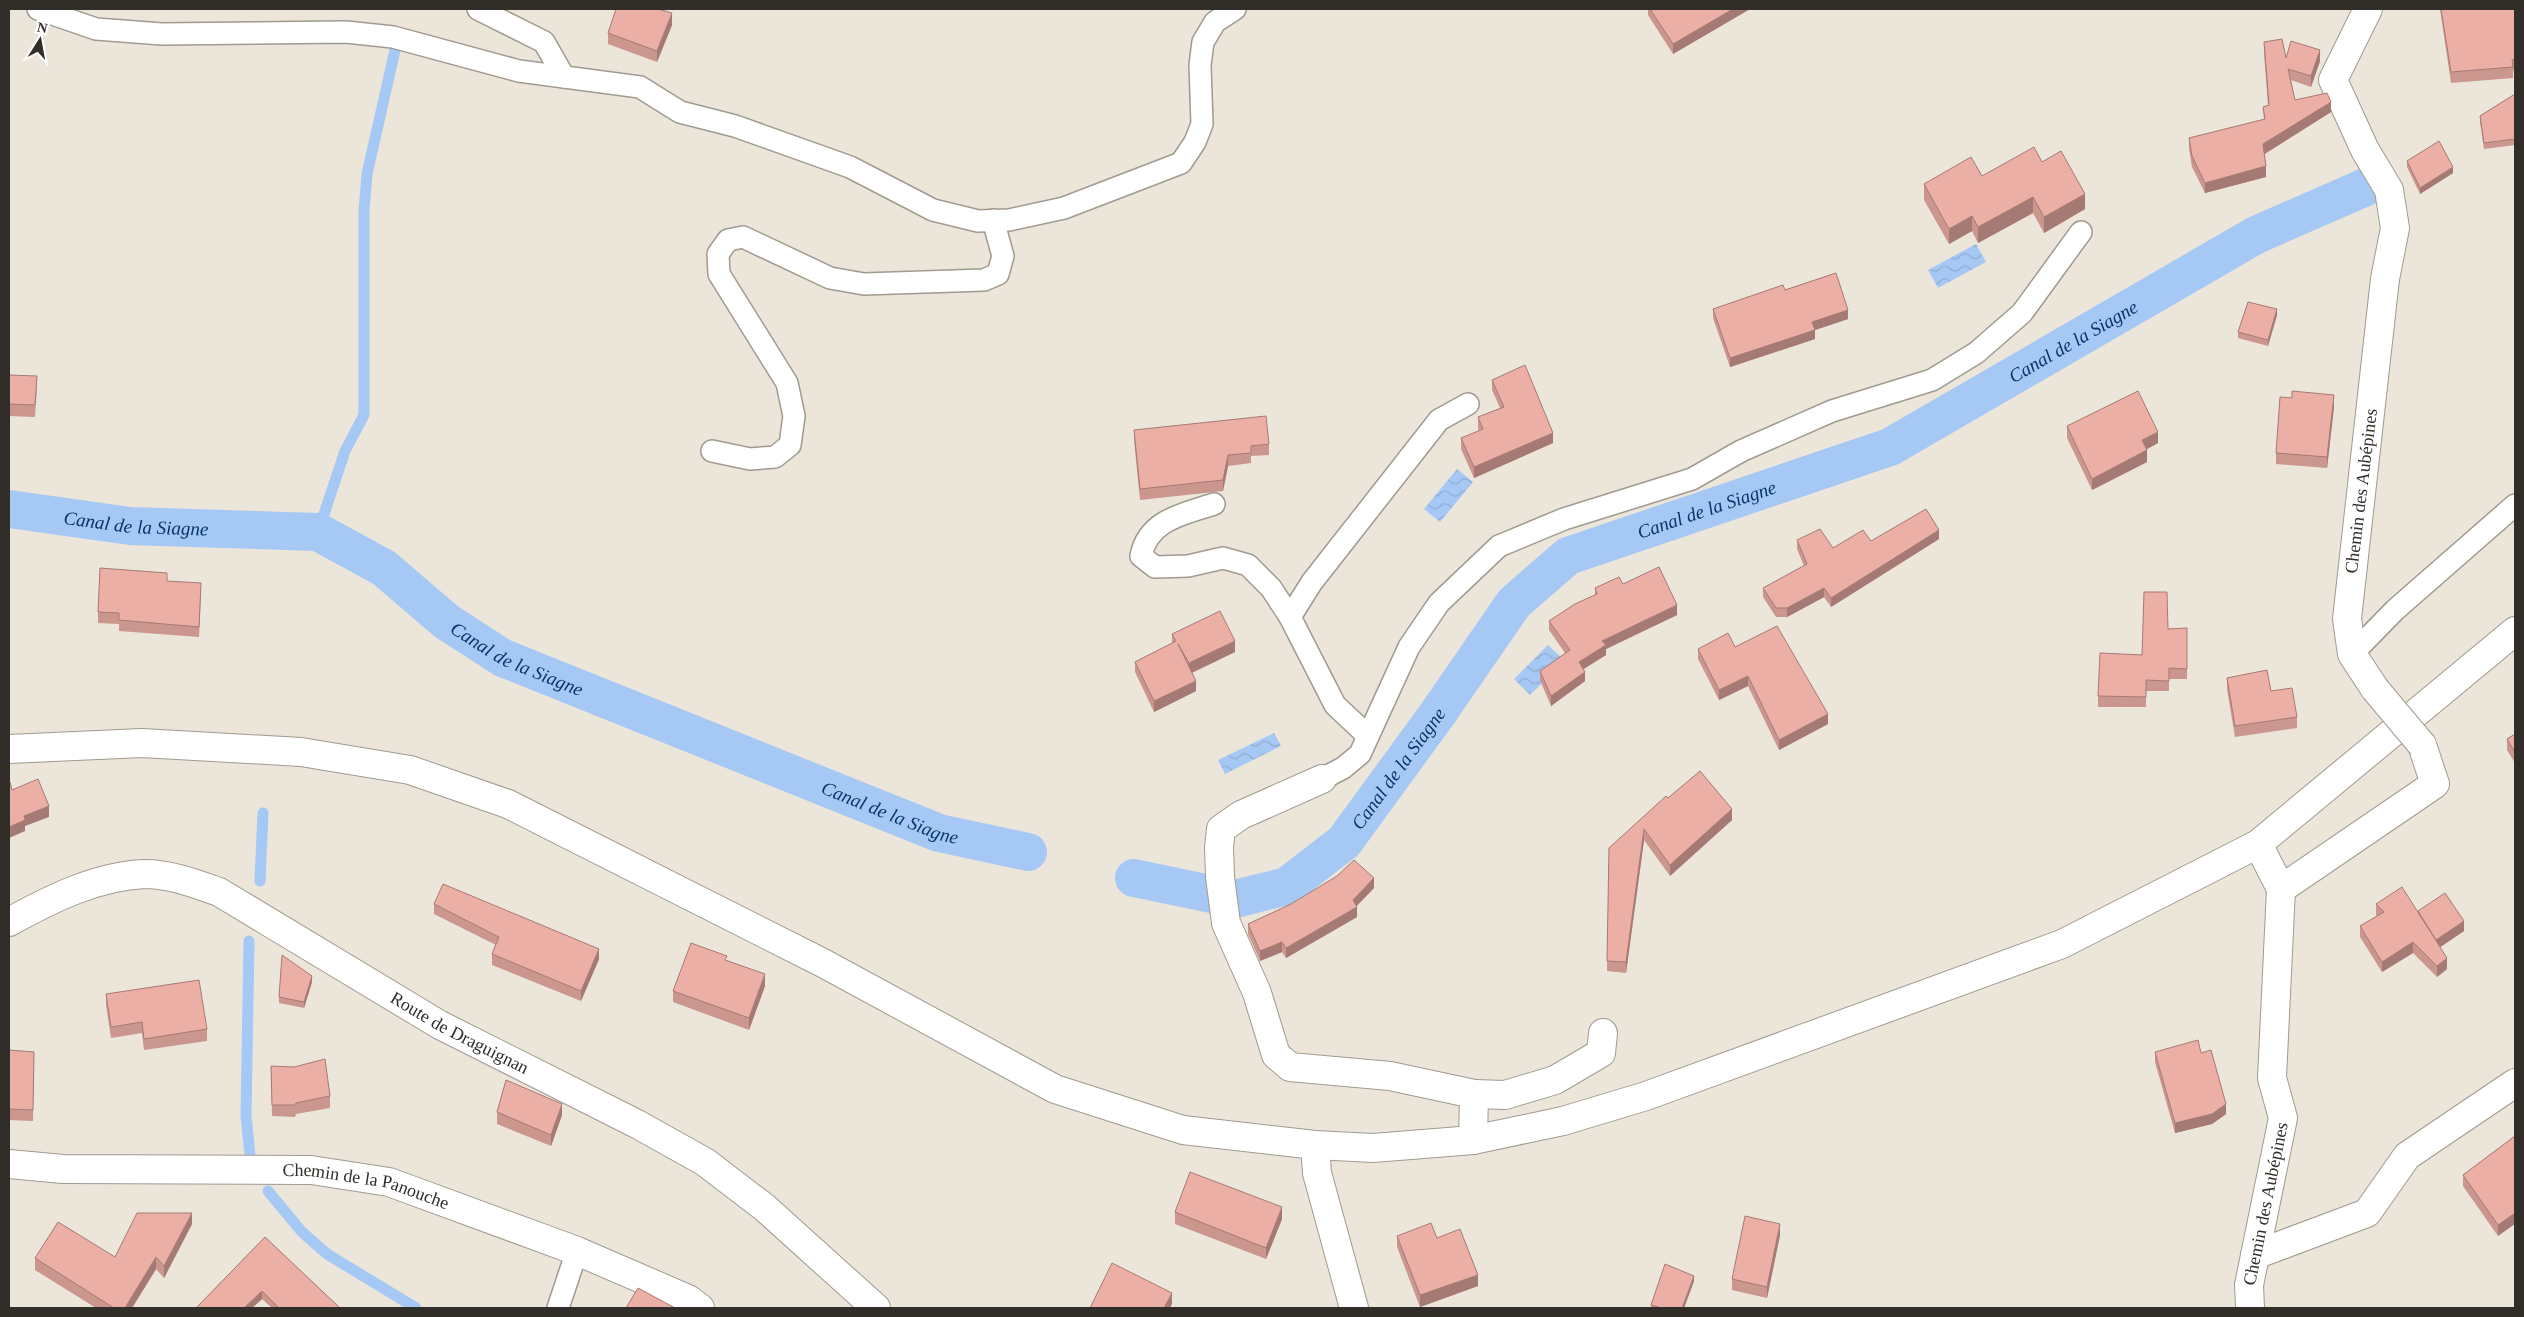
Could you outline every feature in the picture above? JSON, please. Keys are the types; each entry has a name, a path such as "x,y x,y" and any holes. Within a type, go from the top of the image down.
{"street":[{"name":"Chemin des Aubépines","path":"2281,889 2435,784 2422,746 2375,689 2352,654 2346,619 2385,279 2395,228 2389,190 2365,150 2332,80 2368,9"},
{"path":"9,749 152,743 301,752 410,770 508,804 824,963 1055,1089 1183,1130 1373,1148 1473,1140 1563,1121 1646,1096 2062,944 2258,844 2515,631"},
{"path":"1322,779 1241,815 1221,829 1219,847 1220,877 1226,923 1257,993 1276,1055 1290,1067 1390,1076 1474,1094 1505,1095 1555,1080 1601,1053 1603,1033"},
{"name":"Chemin des Aubépines","path":"2250,1308 2249,1286 2283,1118 2272,1078 2281,889 2258,844"},
{"name":"Route de Draguignan","path":"9,922 46,902 103,879 146,874 183,880 219,892 440,1025 637,1124 705,1162 764,1207 876,1308"},
{"path":"2255,1255 2367,1213 2407,1156 2515,1083"},
{"path":"1473,1140 1474,1094"},
{"path":"1315,1144 1317,1173 1354,1308"},
{"name":"Chemin de la Panouche","path":"9,1164 63,1169 321,1171 389,1182 577,1251 688,1299 700,1308"}],"lane":[{"path":"38,9 96,29 162,34 346,32 393,37 519,71 640,87 680,112 735,126 850,167 933,210 978,221 1009,220 1064,208 1181,162 1195,142 1202,124 1200,65 1203,42 1215,22 1235,9"},
{"path":"478,9 544,42 564,77"},
{"path":"712,451 750,459 774,457 790,445 794,416 787,383 719,274 718,254 728,240 742,237 830,278 864,284 984,280 998,274 1003,256 993,220"},
{"path":"1322,779 1343,768 1360,754 1409,647 1439,603 1499,546 1564,519 1692,479 1741,451 1832,411 1932,380 1976,353 2022,313 2081,232"},
{"path":"1290,618 1312,582 1439,420 1468,404"},
{"path":"1214,504 1168,519 1144,541 1141,556 1155,567 1188,566 1223,558 1248,565 1271,588 1290,618 1335,705 1368,736"},
{"path":"2352,654 2395,610 2515,505"},
{"path":"558,1308 577,1251"}],"water":[{"path":"1976,244 1986,262 1938,288 1928,270"},
{"path":"1457,469 1473,482 1440,522 1424,509"},
{"path":"1548,645 1565,661 1530,695 1514,679"},
{"path":"1274,733 1281,746 1225,774 1218,760"}],"building":[{"path":"616,9 658,9 672,13 657,51 608,33"},
{"path":"1650,9 1733,9 1673,44"},
{"path":"2441,9 2515,9 2515,59 2512,60 2513,67 2451,72"},
{"path":"2282,39 2286,58 2291,41 2320,50 2311,76 2288,69 2295,100 2327,93 2331,102 2263,144 2266,166 2205,183 2192,156 2189,138 2265,119 2263,107 2269,105 2264,42"},
{"path":"2515,94 2515,139 2484,143 2480,116"},
{"path":"2439,141 2453,167 2420,188 2407,161"},
{"path":"2034,147 2042,162 2061,151 2085,194 2044,217 2033,197 1978,227 1972,216 1949,229 1924,184 1971,157 1982,176"},
{"path":"1836,273 1848,310 1812,322 1815,330 1730,358 1713,309 1783,285 1785,290"},
{"path":"2248,302 2277,309 2268,340 2238,332"},
{"path":"1525,365 1553,433 1474,467 1461,438 1483,429 1478,417 1504,407 1492,380"},
{"path":"9,375 37,376 35,405 9,404"},
{"path":"2138,391 2158,432 2142,440 2147,450 2092,479 2067,426"},
{"path":"2292,391 2334,395 2327,457 2276,453 2280,397 2292,398"},
{"path":"1266,416 1269,444 1251,446 1251,453 1228,455 1223,480 1140,489 1134,430"},
{"path":"1926,509 1939,530 1831,598 1824,588 1787,608 1776,608 1763,588 1807,564 1797,540 1820,529 1833,548 1863,530 1871,541"},
{"path":"1659,567 1677,605 1602,641 1606,645 1579,662 1585,672 1551,696 1540,671 1570,650 1549,621 1575,604 1597,594 1595,588 1619,577 1623,584"},
{"path":"100,568 167,573 167,581 201,583 199,627 119,620 119,613 98,612"},
{"path":"2144,592 2167,592 2168,629 2187,628 2187,669 2169,668 2169,681 2146,680 2146,697 2098,696 2100,653 2142,655"},
{"path":"1220,611 1235,641 1189,663 1178,644 1196,681 1154,701 1135,662 1176,641 1172,634"},
{"path":"1777,626 1828,714 1779,740 1748,676 1719,690 1698,649 1728,633 1735,647"},
{"path":"2267,670 2271,691 2292,688 2297,717 2235,726 2227,678"},
{"path":"2515,734 2515,752 2507,739"},
{"path":"1700,771 1732,809 1670,865 1644,829 1626,962 1607,961 1609,848 1666,796 1668,798"},
{"path":"38,779 49,806 24,816 25,820 9,827 9,783 12,790"},
{"path":"1354,860 1374,878 1353,900 1357,907 1286,948 1282,942 1260,951 1248,924 1291,904 1337,876"},
{"path":"443,884 599,949 581,991 492,954 499,937 434,904"},
{"path":"2402,887 2447,958 2437,966 2413,942 2382,962 2360,926 2384,912 2376,904"},
{"path":"2445,893 2464,921 2436,940 2418,911"},
{"path":"691,943 727,956 725,960 765,974 749,1018 673,991"},
{"path":"282,955 312,976 304,1002 279,997"},
{"path":"199,980 207,1029 144,1039 142,1022 111,1027 106,994"},
{"path":"2198,1040 2201,1053 2211,1050 2226,1104 2212,1114 2175,1123 2155,1052"},
{"path":"9,1050 34,1052 33,1110 9,1109"},
{"path":"325,1059 330,1096 296,1103 295,1105 272,1105 271,1066 294,1067"},
{"path":"506,1080 562,1104 551,1135 497,1112"},
{"path":"2515,1136 2515,1213 2498,1225 2463,1175"},
{"path":"1190,1172 1282,1207 1266,1248 1175,1212"},
{"path":"137,1213 192,1213 164,1266 156,1257 125,1308 114,1308 35,1258 58,1222 115,1257"},
{"path":"1745,1216 1780,1224 1767,1287 1732,1279"},
{"path":"1431,1223 1437,1238 1460,1229 1478,1275 1420,1295 1397,1236"},
{"path":"265,1237 340,1308 279,1308 262,1291 244,1308 198,1308"},
{"path":"1112,1263 1172,1293 1164,1308 1090,1308"},
{"path":"1665,1264 1694,1276 1682,1308 1662,1308 1651,1305"},
{"path":"638,1288 675,1308 626,1308"}],"waterway":[{"path":"318,532 345,451 364,415 364,211 367,174 395,50"},
{"name":"Canal de la Siagne","path":"1134,878 1235,899 1287,886 1344,842 1436,716 1514,603 1568,556 1890,447 2256,235 2368,186"},
{"name":"Canal de la Siagne","path":"9,509 130,526 318,532 384,568 447,622 503,658 939,833 1028,852"},
{"path":"260,881 263,813"},
{"path":"249,941 246,1116 250,1155"},
{"path":"268,1191 302,1232 327,1254 416,1308"}]}
